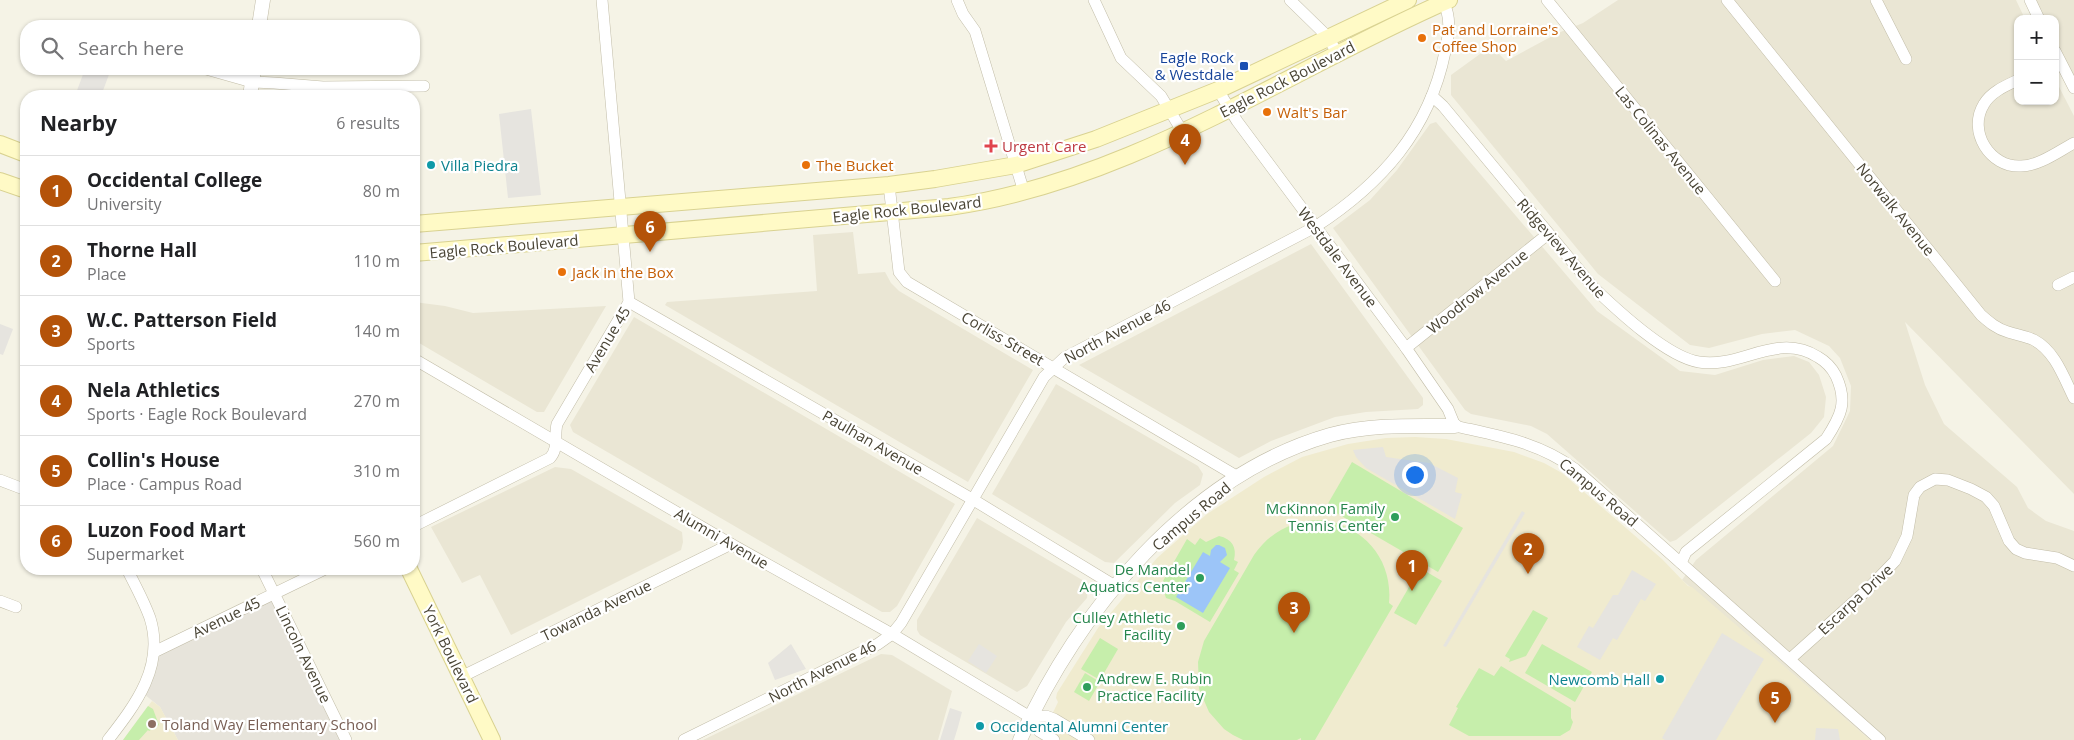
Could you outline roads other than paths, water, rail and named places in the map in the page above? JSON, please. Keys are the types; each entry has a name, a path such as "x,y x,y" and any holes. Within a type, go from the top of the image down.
{"main road":[{"name":"Eagle Rock Boulevard","path":"420,224 889,185 936,180 1016,165 1102,137 1218,90 1408,0"},
{"name":"Eagle Rock Boulevard","path":"420,253 949,207 1024,192 1118,160 1182,131 1445,1"},
{"path":"0,144 20,152"},
{"path":"0,181 20,188"},
{"name":"York Boulevard","path":"412,575 492,740"}],"street":[{"path":"260,20 263,0"},
{"name":"Avenue 45","path":"420,523 550,458 554,453 557,424 630,302 602,0"},
{"path":"957,0 963,14 975,31 1024,192"},
{"path":"1094,0 1121,58 1161,96 1182,131"},
{"path":"1290,0 1328,37 1337,54"},
{"name":"Las Colinas Avenue","path":"1547,0 1775,281"},
{"name":"Norwalk Avenue","path":"1727,0 1981,315 1993,325 2006,332 2034,340 2045,348 2054,358 2074,398"},
{"path":"1876,0 1906,59"},
{"path":"2030,0 2037,15"},
{"name":"North Avenue 46","path":"684,740 878,644 892,634 901,622 1044,377 1064,358 1314,227 1345,207 1386,170 1406,143 1432,96 1442,69 1447,42 1449,14 1445,1"},
{"path":"2059,60 2074,88"},
{"path":"251,90 253,75 322,87 424,86"},
{"path":"2014,82 1994,93 1984,103 1979,115 1978,129 1980,140 1988,152 2010,166 2023,166 2035,163 2074,143"},
{"name":"Westdale Avenue","path":"1218,90 1228,109 1314,227 1406,348 1448,410 1455,426"},
{"name":"Ridgeview Avenue","path":"1432,96 1443,106 1594,288 1612,305 1666,347 1698,362 1714,362 1785,346 1811,353 1824,360 1840,384 1843,397 1842,407 1838,421 1826,439 1686,552 1680,562"},
{"name":"Corliss Street","path":"889,185 898,263 900,272 907,282 1238,476"},
{"name":"Woodrow Avenue","path":"1406,348 1548,234"},
{"path":"2058,285 2074,277"},
{"name":"Paulhan Avenue","path":"630,302 972,499 1115,586"},
{"name":"Alumni Avenue","path":"420,363 731,544 892,634 1030,717 1039,731 1054,740"},
{"name":"Campus Road","path":"1020,740 1030,717 1073,641 1115,586 1159,540 1238,476 1282,453 1331,435 1383,426 1455,426 1522,442 1558,457 1680,562 1880,740"},
{"name":"Escarpa Drive","path":"1790,659 1867,590 1895,561 1908,536 1914,495 1920,487 1935,479 1948,480 1986,497 1994,506 2009,541 2016,549 2025,553 2057,558 2074,566"},
{"path":"0,480 20,488"},
{"name":"Towanda Avenue","path":"461,677 731,544"},
{"path":"108,740 138,702 151,669 154,652 150,620 130,575"},
{"name":"Lincoln Avenue","path":"265,575 346,740"},
{"name":"Avenue 45","path":"154,652 312,575"},
{"path":"0,601 16,607"},
{"name":"Alumni Avenue","path":"1030,717 1046,716 1054,719 1089,740"}],"water":[{"path":"1216,545 1225,548 1227,555 1220,562 1230,568 1203,613 1176,597 1203,552 1210,556 1211,550"}],"place":[{"name":"Pat and Lorraine's Coffee Shop","path":"1422,38"},
{"name":"Eagle Rock & Westdale","path":"1244,66"},
{"name":"Walt's Bar","path":"1267,112"},
{"name":"Urgent Care","path":"991,146"},
{"name":"Villa Piedra","path":"431,165"},
{"name":"The Bucket","path":"806,165"},
{"name":"Nela Athletics","path":"1185,165"},
{"name":"Luzon Food Mart","path":"650,252"},
{"name":"Jack in the Box","path":"562,272"},
{"name":"McKinnon Family Tennis Center","path":"1395,517"},
{"name":"Thorne Hall","path":"1528,574"},
{"name":"De Mandel Aquatics Center","path":"1200,578"},
{"name":"Occidental College","path":"1412,591"},
{"name":"Culley Athletic Facility","path":"1181,626"},
{"name":"W.C. Patterson Field","path":"1294,633"},
{"name":"Newcomb Hall","path":"1660,679"},
{"name":"Andrew E. Rubin Practice Facility","path":"1087,687"},
{"name":"Collin's House","path":"1775,723"},
{"name":"Toland Way Elementary School","path":"152,724"},
{"name":"Occidental Alumni Center","path":"980,726"}]}
